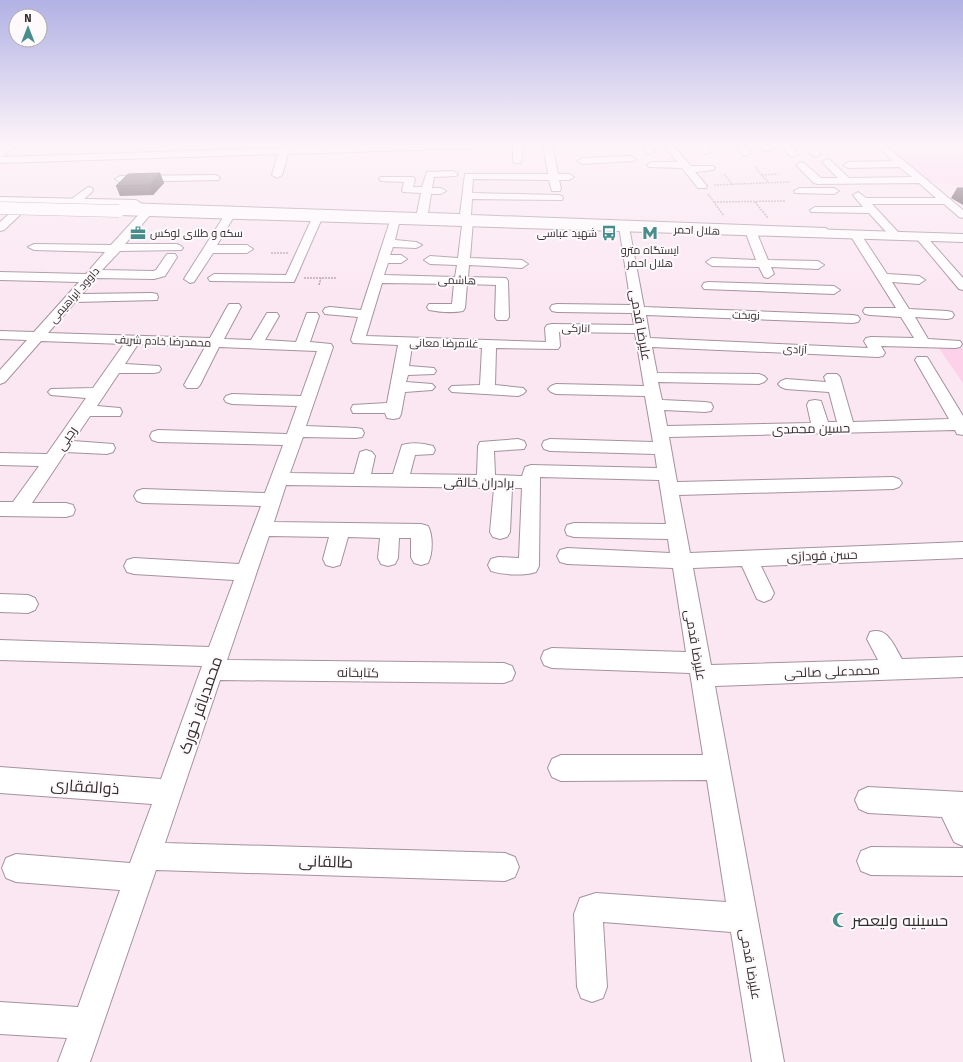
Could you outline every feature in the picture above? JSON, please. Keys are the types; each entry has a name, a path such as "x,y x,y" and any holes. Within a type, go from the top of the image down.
{"main road":[{"path":"0,201 141,204 161,195"},
{"name":"هلال احمر","path":"0,208 121,209 148,212 395,220 421,218 466,221 561,212 624,227 963,238"},
{"path":"0,214 125,216 148,212"}],"street":[{"path":"74,202 83,195"},
{"path":"121,209 421,218 427,195"},
{"path":"558,195 561,212"},
{"path":"857,195 892,232"},
{"path":"938,195 963,215"},
{"path":"434,307 458,308 466,221 466,196 561,212 892,232 963,234"},
{"path":"863,201 946,201"},
{"path":"815,210 872,210"},
{"name":"داوود ابراهیمی","path":"0,379 148,212"},
{"path":"0,228 15,214"},
{"path":"190,279 231,214"},
{"path":"214,278 290,278 318,217"},
{"path":"330,311 366,314 395,220"},
{"name":"علیرضا قدمی","path":"624,227 768,1062"},
{"path":"750,231 785,316"},
{"path":"856,235 924,343 955,344"},
{"path":"921,237 963,286"},
{"path":"388,243 416,245"},
{"path":"0,276 154,275 161,273 174,253 116,248 34,247"},
{"path":"717,247 716,262 818,265"},
{"path":"209,249 247,249"},
{"path":"383,259 401,260"},
{"path":"430,260 522,264"},
{"name":"هاشمی","path":"377,278 502,281 502,316"},
{"path":"883,278 919,280"},
{"path":"708,286 834,290"},
{"path":"71,298 152,297"},
{"path":"192,385 216,343 234,307"},
{"path":"557,308 641,323"},
{"path":"870,312 948,315"},
{"name":"غلامرضا معانی","path":"366,314 358,340 406,342 441,337 489,344 530,345"},
{"path":"254,345 272,316"},
{"path":"302,346 312,316"},
{"name":"نوبخت","path":"641,323 785,316 853,319"},
{"name":"انارکی","path":"530,345 553,346 552,328 641,323"},
{"name":"آزادی","path":"641,323 878,353 871,341 924,343"},
{"name":"محمدرضا خادم شریف","path":"0,336 326,347"},
{"name":"رجبی","path":"9,509 51,460 134,340"},
{"path":"359,409 393,411 406,342"},
{"path":"487,390 489,344"},
{"name":"محمدباقر خورک","path":"74,1062 326,347"},
{"path":"922,360 962,426"},
{"path":"115,368 154,370"},
{"path":"401,370 429,371"},
{"path":"556,389 652,391 759,379"},
{"path":"786,384 834,383 847,427"},
{"path":"398,387 427,387"},
{"path":"457,389 518,391"},
{"path":"652,391 705,407"},
{"path":"56,392 98,393"},
{"path":"232,399 307,401"},
{"path":"815,405 820,428"},
{"path":"85,410 114,412"},
{"name":"حسین محمدی","path":"550,445 661,440 820,428 962,426"},
{"path":"158,436 295,436 356,433"},
{"path":"500,532 494,482 486,446 518,445"},
{"path":"61,446 107,448"},
{"path":"400,481 408,449 427,450"},
{"path":"361,480 366,456"},
{"path":"0,459 51,460"},
{"name":"برادران خالقی","path":"143,496 276,490 361,480 531,482 531,471 668,481"},
{"path":"668,481 893,482"},
{"path":"498,565 530,566 531,482"},
{"path":"9,509 66,510"},
{"path":"262,529 421,531 420,557"},
{"path":"333,559 340,530"},
{"path":"574,530 677,532"},
{"path":"388,558 390,531"},
{"name":"حسن فودازی","path":"567,556 682,561 963,550"},
{"path":"748,558 764,593"},
{"path":"134,566 246,573"},
{"path":"0,603 28,604"},
{"path":"878,639 896,669"},
{"name":"کتابخانه","path":"0,650 214,664 504,673"},
{"name":"محمدعلی صالحی","path":"552,658 700,670 896,669 963,667"},
{"path":"561,768 717,768"},
{"name":"ذوالفقاری","path":"0,780 169,792"},
{"path":"868,800 957,804 963,833"},
{"path":"871,861 963,862"},
{"name":"طالقانی","path":"16,868 505,867"},
{"path":"592,987 588,914 590,908 596,907 743,918"},
{"path":"0,1018 88,1023"}],"path":[{"path":"754,201 771,220"},
{"path":"714,202 786,201"},
{"path":"290,278 337,278"},
{"path":"319,285 322,278"}],"shaded area":[{"path":"938,347 963,348 963,383"}],"place":[{"name":"سکه و طلای لوکس","path":"138,233"},
{"name":"شهید عباسی","path":"609,233"},
{"name":"ایستگاه مترو هلال احمر","path":"650,233"},
{"name":"حسینیه ولیعصر","path":"840,920"}]}
